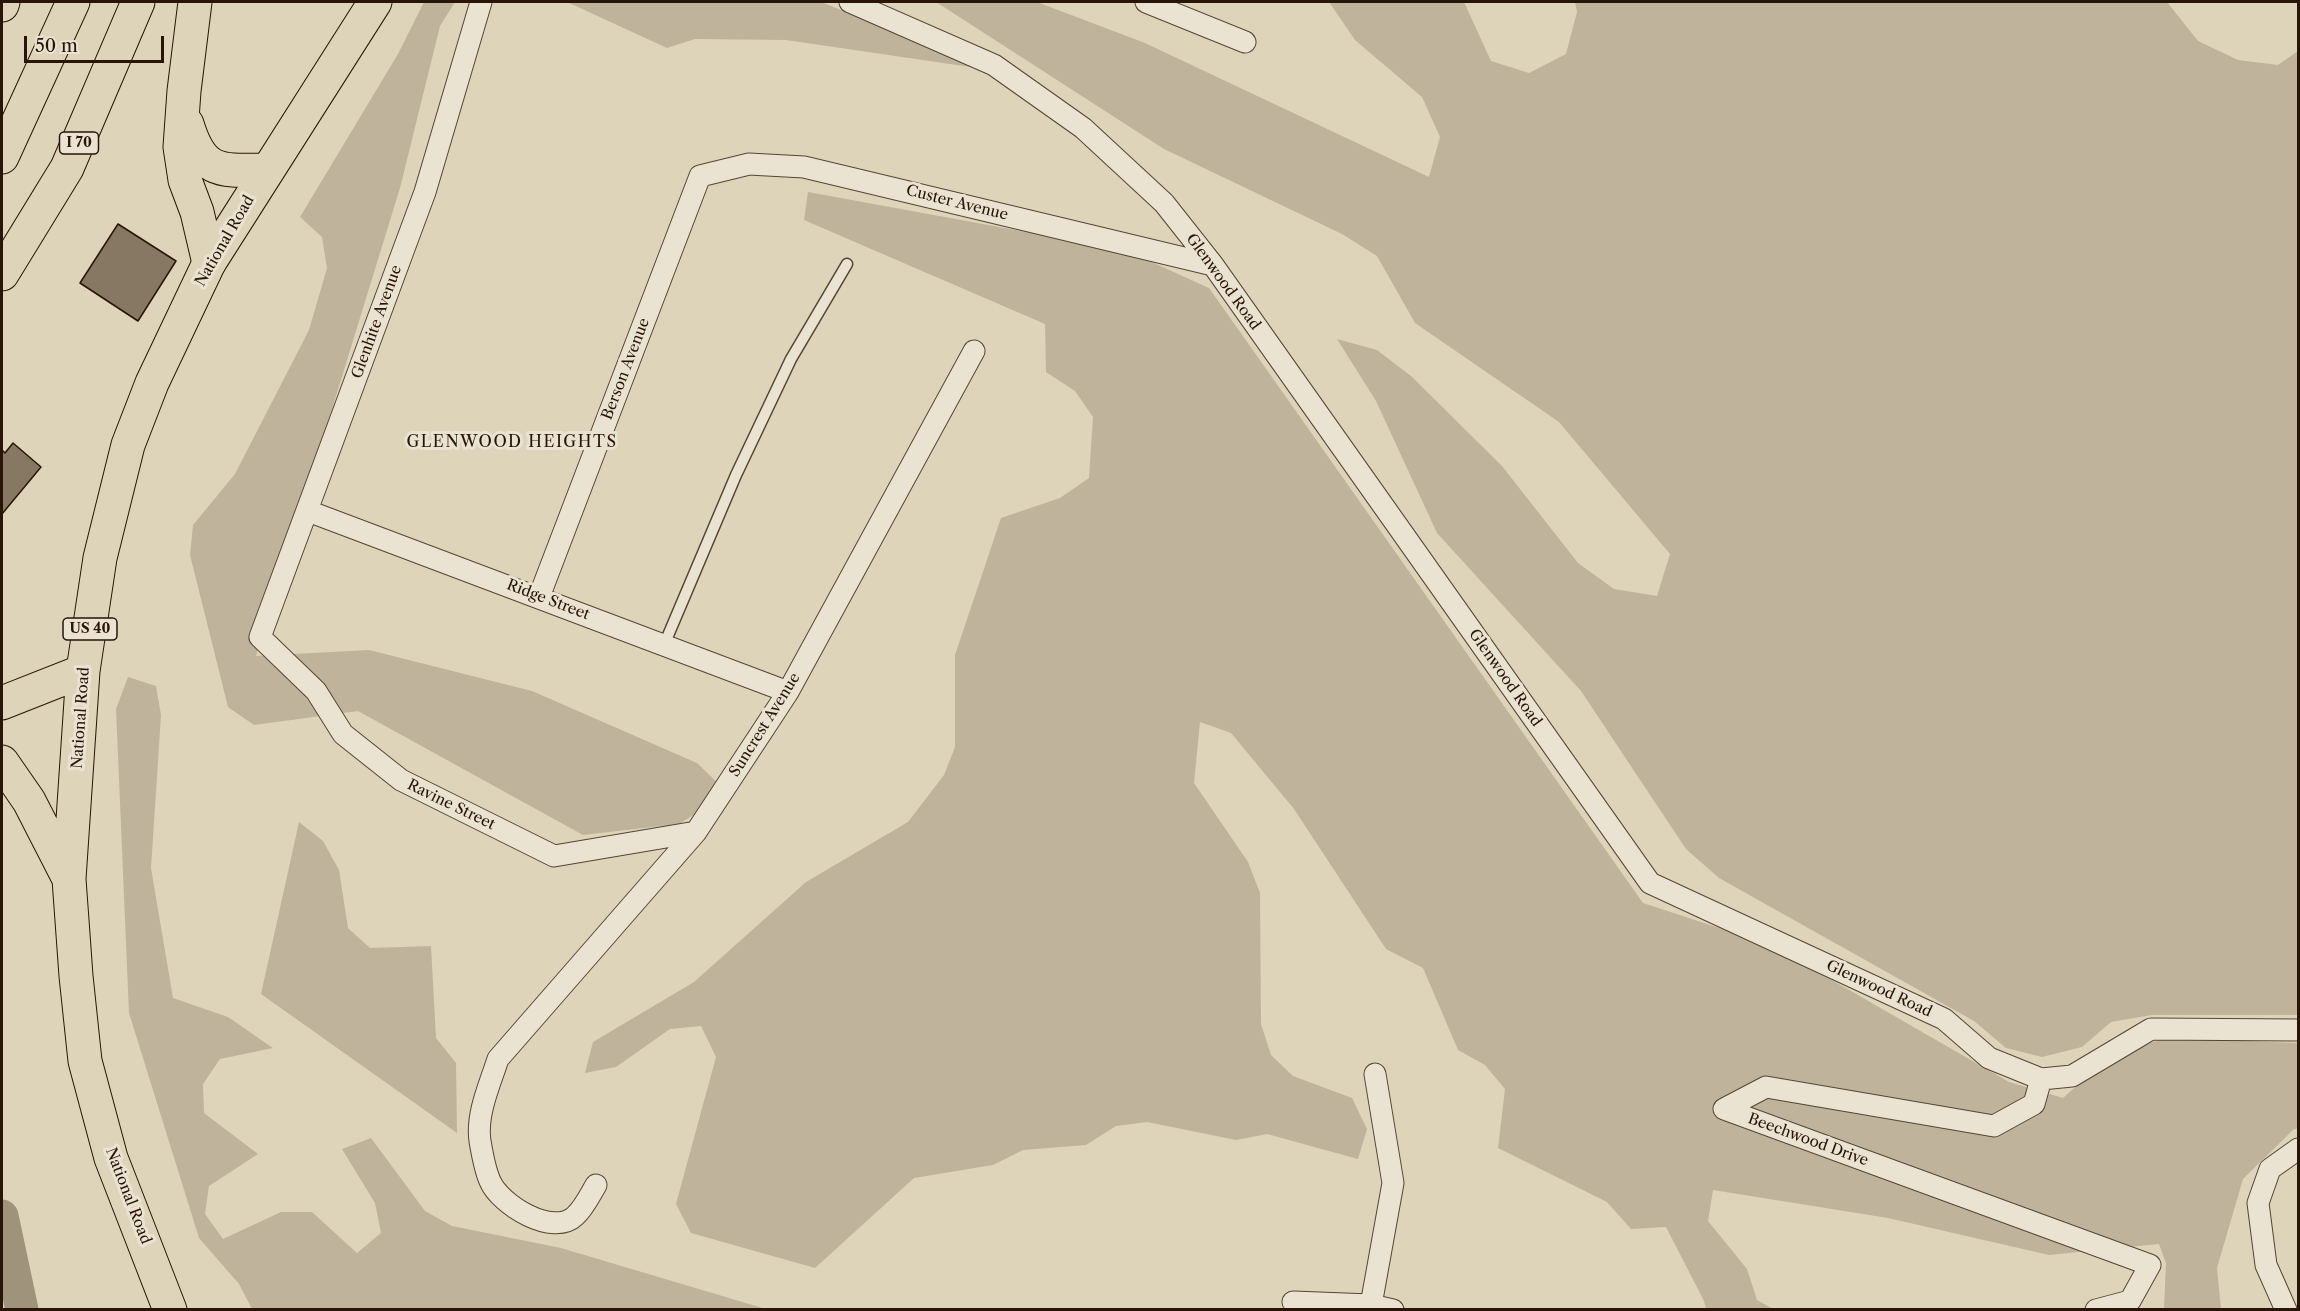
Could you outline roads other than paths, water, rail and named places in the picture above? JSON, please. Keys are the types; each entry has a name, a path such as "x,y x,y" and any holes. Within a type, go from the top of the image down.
{"main road":[{"path":"2,157 73,2"},
{"name":"I 70","path":"2,274 67,168 138,2"},
{"path":"195,2 180,147 185,180 197,212 209,263"},
{"name":"National Road","path":"170,1310 111,1158 85,1061 69,879 84,671 100,558 128,445 152,383 209,263 375,2"},
{"path":"183,106 193,144 205,162 231,171 267,170"},
{"path":"2,703 84,671"},
{"path":"2,762 29,801 69,879"}],"street":[{"name":"Glenhite Avenue","path":"260,637 425,192 481,2"},
{"name":"Glenwood Road","path":"850,2 994,65 1074,122 1164,203 1213,265 1650,883 1944,1019 1989,1058 2041,1079 2072,1076 2151,1029 2298,1030"},
{"path":"1146,2 1245,42"},
{"name":"Custer Avenue","path":"700,176 750,164 804,167 1213,265"},
{"name":"Berson Avenue","path":"539,597 700,176"},
{"name":"Suncrest Avenue","path":"596,1185 574,1217 561,1224 528,1216 509,1203 490,1183 480,1138 485,1100 498,1059 696,832 788,692 974,351"},
{"name":"Ridge Street","path":"308,511 788,692"},
{"name":"Ravine Street","path":"260,637 316,691 343,734 401,780 554,856 696,832"},
{"path":"1371,1305 1393,1183 1375,1074"},
{"name":"Beechwood Drive","path":"2041,1079 2034,1104 1994,1126 1766,1087 1724,1109 2150,1265 2130,1301 2096,1310"},
{"path":"2286,1310 2266,1265 2258,1203 2270,1169 2298,1149"},
{"path":"1293,1302 1371,1305 1393,1310"}],"lane":[{"path":"664,645 736,474 791,359 847,264"}],"waterway":[{"path":"2,1216 22,1310"}],"district":[{"name":"GLENWOOD HEIGHTS","path":"512,442"}]}
